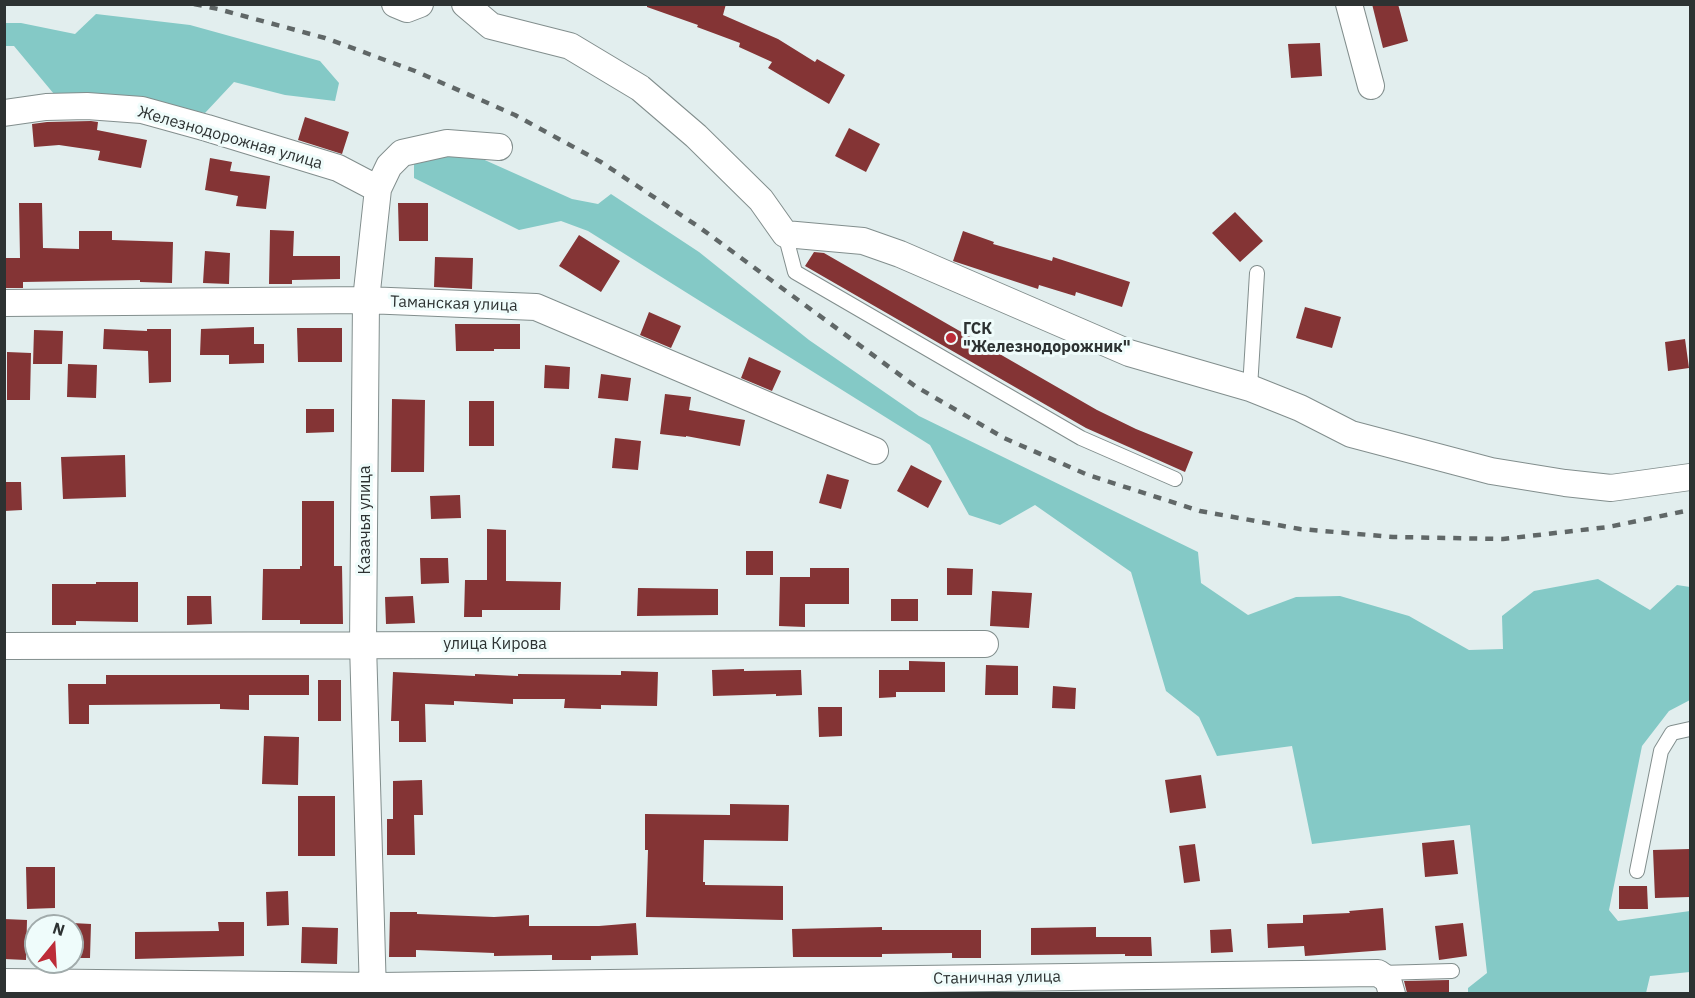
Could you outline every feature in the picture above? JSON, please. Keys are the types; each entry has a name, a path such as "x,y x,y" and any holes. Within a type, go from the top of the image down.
{"street":[{"path":"395,4 407,9 420,4"},
{"path":"465,4 491,26 570,46 640,88 696,136 761,200 785,234 863,241 900,254 1129,353 1250,388 1300,408 1350,434 1491,471 1611,488 1690,477"},
{"path":"1349,4 1371,86"},
{"name":"Железнодорожная улица","path":"4,112 46,107 87,106 142,110 338,168 378,189"},
{"name":"Казачья улица","path":"373,989 363,644 366,300 378,189 389,166 402,153 447,143 499,147"},
{"name":"Таманская улица","path":"4,303 366,300 536,307 875,451"},
{"name":"улица Кирова","path":"4,646 985,644"},
{"name":"Станичная улица","path":"4,982 373,989 1385,983"}],"lane":[{"path":"785,234 795,272 1081,438 1174,479"},
{"path":"1250,388 1257,273"},
{"path":"1637,871 1661,751 1672,733 1690,729"},
{"path":"1385,983 1452,971"}],"shaded area":[{"path":"96,14 190,25 320,61 339,83 335,101 285,95 234,82 205,113 138,100 54,94 14,46 5,46 5,23 21,23 75,34"},
{"path":"414,157 478,157 572,199 598,204 611,194 699,252 809,340 919,416 1198,552 1201,583 1248,615 1296,597 1340,596 1409,616 1469,650 1503,649 1502,616 1534,591 1598,579 1650,610 1677,585 1690,587 1690,700 1669,711 1642,746 1609,910 1618,921 1690,911 1690,972 1650,976 1646,993 1468,993 1468,988 1487,973 1470,825 1312,844 1292,746 1217,756 1199,717 1166,691 1131,572 1035,505 1000,525 969,515 930,445 588,231 561,221 519,230 414,178"}],"building":[{"path":"647,4 726,4 723,15 778,39 815,62 817,59 845,75 829,104 768,68 772,62 739,47 740,43 647,7"},
{"path":"1372,4 1398,4 1408,41 1383,48"},
{"path":"1320,43 1322,76 1291,78 1288,44"},
{"path":"305,117 349,132 342,154 298,140"},
{"path":"98,122 97,130 147,140 141,168 98,160 100,151 59,145 34,147 32,124"},
{"path":"849,128 880,144 866,172 835,156"},
{"path":"210,158 232,162 230,171 270,176 266,209 236,206 238,196 205,190"},
{"path":"19,203 42,203 43,248 79,249 79,231 112,231 112,240 173,242 172,283 140,282 140,280 23,282 23,288 4,288 4,258 20,258"},
{"path":"398,203 428,203 428,241 399,241"},
{"path":"1235,212 1263,241 1240,262 1212,233"},
{"path":"270,230 294,231 293,256 340,256 340,279 292,280 292,284 269,284"},
{"path":"963,231 994,242 993,244 1052,261 1053,257 1130,282 1122,307 1076,292 1075,296 1039,285 1038,289 953,261"},
{"path":"579,235 620,261 601,292 559,266"},
{"path":"205,251 230,253 229,284 203,283"},
{"name":"ГСК \"Железнодорожник\"","path":"814,252 824,253 1097,410 1193,452 1185,472 1086,428 805,266"},
{"path":"435,257 473,258 472,289 434,287"},
{"path":"1305,307 1341,317 1332,348 1296,338"},
{"path":"649,312 681,326 671,348 640,335"},
{"path":"455,324 520,324 520,349 456,351"},
{"path":"254,327 254,344 264,344 264,363 229,364 229,355 200,355 201,329"},
{"path":"297,328 342,328 342,362 298,362"},
{"path":"104,329 147,331 147,329 171,329 171,382 149,383 148,351 103,349"},
{"path":"34,330 63,331 62,364 33,364"},
{"path":"1685,339 1689,368 1668,371 1665,342"},
{"path":"7,352 31,353 30,400 7,400"},
{"path":"749,357 781,371 772,391 741,378"},
{"path":"68,364 97,365 96,398 67,397"},
{"path":"545,365 570,367 569,389 544,388"},
{"path":"601,374 631,378 628,401 598,398"},
{"path":"665,394 691,397 689,410 745,420 740,446 686,436 660,434"},
{"path":"392,399 425,400 424,472 391,472"},
{"path":"469,401 494,401 494,446 469,446"},
{"path":"306,409 334,409 334,432 306,433"},
{"path":"615,438 641,441 638,470 612,468"},
{"path":"125,455 126,497 63,499 61,457"},
{"path":"911,465 942,481 928,508 897,491"},
{"path":"827,474 849,480 841,509 819,503"},
{"path":"4,482 21,482 22,510 4,511"},
{"path":"460,495 461,518 431,519 430,496"},
{"path":"302,501 334,501 334,566 342,566 343,624 300,624 300,620 262,620 263,569 300,569 302,566"},
{"path":"487,529 506,530 506,581 561,582 560,610 482,610 482,617 464,617 465,580 487,580"},
{"path":"746,551 773,551 773,575 746,575"},
{"path":"420,558 448,558 449,583 421,584"},
{"path":"810,568 849,568 849,604 805,604 805,627 779,626 780,577 810,577"},
{"path":"947,568 973,569 972,595 947,595"},
{"path":"96,582 138,582 138,622 76,621 76,625 52,625 52,584 96,584"},
{"path":"638,588 718,589 718,615 637,616"},
{"path":"992,591 1032,593 1029,628 990,626"},
{"path":"187,596 211,596 212,624 187,625"},
{"path":"413,596 415,623 386,624 385,597"},
{"path":"891,599 918,599 918,621 891,621"},
{"path":"909,661 945,662 945,692 896,692 896,697 879,698 879,670 909,670"},
{"path":"986,665 1018,666 1018,695 985,695"},
{"path":"744,669 744,671 801,670 802,695 713,696 712,670"},
{"path":"621,671 658,672 657,706 601,705 601,709 564,708 565,699 513,699 513,704 454,701 454,705 425,704 426,742 399,742 399,721 391,721 393,672 518,676 518,674 621,675"},
{"path":"106,675 309,675 309,695 249,695 249,710 220,709 220,704 89,705 89,724 69,724 68,684 106,684"},
{"path":"318,680 341,680 341,721 318,721"},
{"path":"1053,686 1076,688 1075,709 1052,708"},
{"path":"818,707 842,707 842,736 819,737"},
{"path":"264,736 299,737 298,785 262,784"},
{"path":"1201,775 1206,808 1170,813 1165,780"},
{"path":"422,780 423,815 414,815 415,855 387,855 387,819 393,819 393,781"},
{"path":"298,796 335,796 335,856 298,856"},
{"path":"730,804 789,805 788,841 704,840 703,882 705,885 783,886 783,920 646,917 648,850 645,850 645,814 730,815"},
{"path":"1454,840 1458,874 1425,877 1422,843"},
{"path":"1195,844 1200,881 1184,883 1179,846"},
{"path":"1690,849 1690,897 1655,898 1653,850"},
{"path":"26,867 55,867 55,908 27,909"},
{"path":"1619,886 1647,886 1648,909 1619,909"},
{"path":"288,891 289,925 267,926 266,892"},
{"path":"1383,908 1386,950 1305,956 1304,946 1268,948 1267,924 1303,923 1303,915 1350,913 1349,911"},
{"path":"390,912 494,917 529,915 529,926 599,926 636,923 638,955 591,956 591,960 552,960 552,955 494,956 494,953 416,950 416,957 389,957"},
{"path":"4,919 24,920 24,960 4,959"},
{"path":"218,922 244,922 244,956 135,959 135,932 219,931"},
{"path":"1463,923 1467,956 1439,960 1435,926"},
{"path":"84,924 91,924 90,958 84,958"},
{"path":"302,927 338,928 337,964 301,963"},
{"path":"882,927 882,930 981,930 981,958 952,958 952,953 882,954 882,957 793,957 792,929"},
{"path":"1096,927 1096,937 1151,937 1152,956 1031,955 1031,928"},
{"path":"1231,929 1233,952 1211,953 1210,930"},
{"path":"1449,980 1449,993 1407,993 1404,981"}],"railway":[{"path":"194,4 325,38 415,71 515,115 601,162 699,227 915,386 1004,438 1088,475 1200,511 1300,529 1393,537 1503,539 1608,527 1690,510"}],"place":[{"name":"ГСК \"Железнодорожник\"","path":"951,338"}]}
